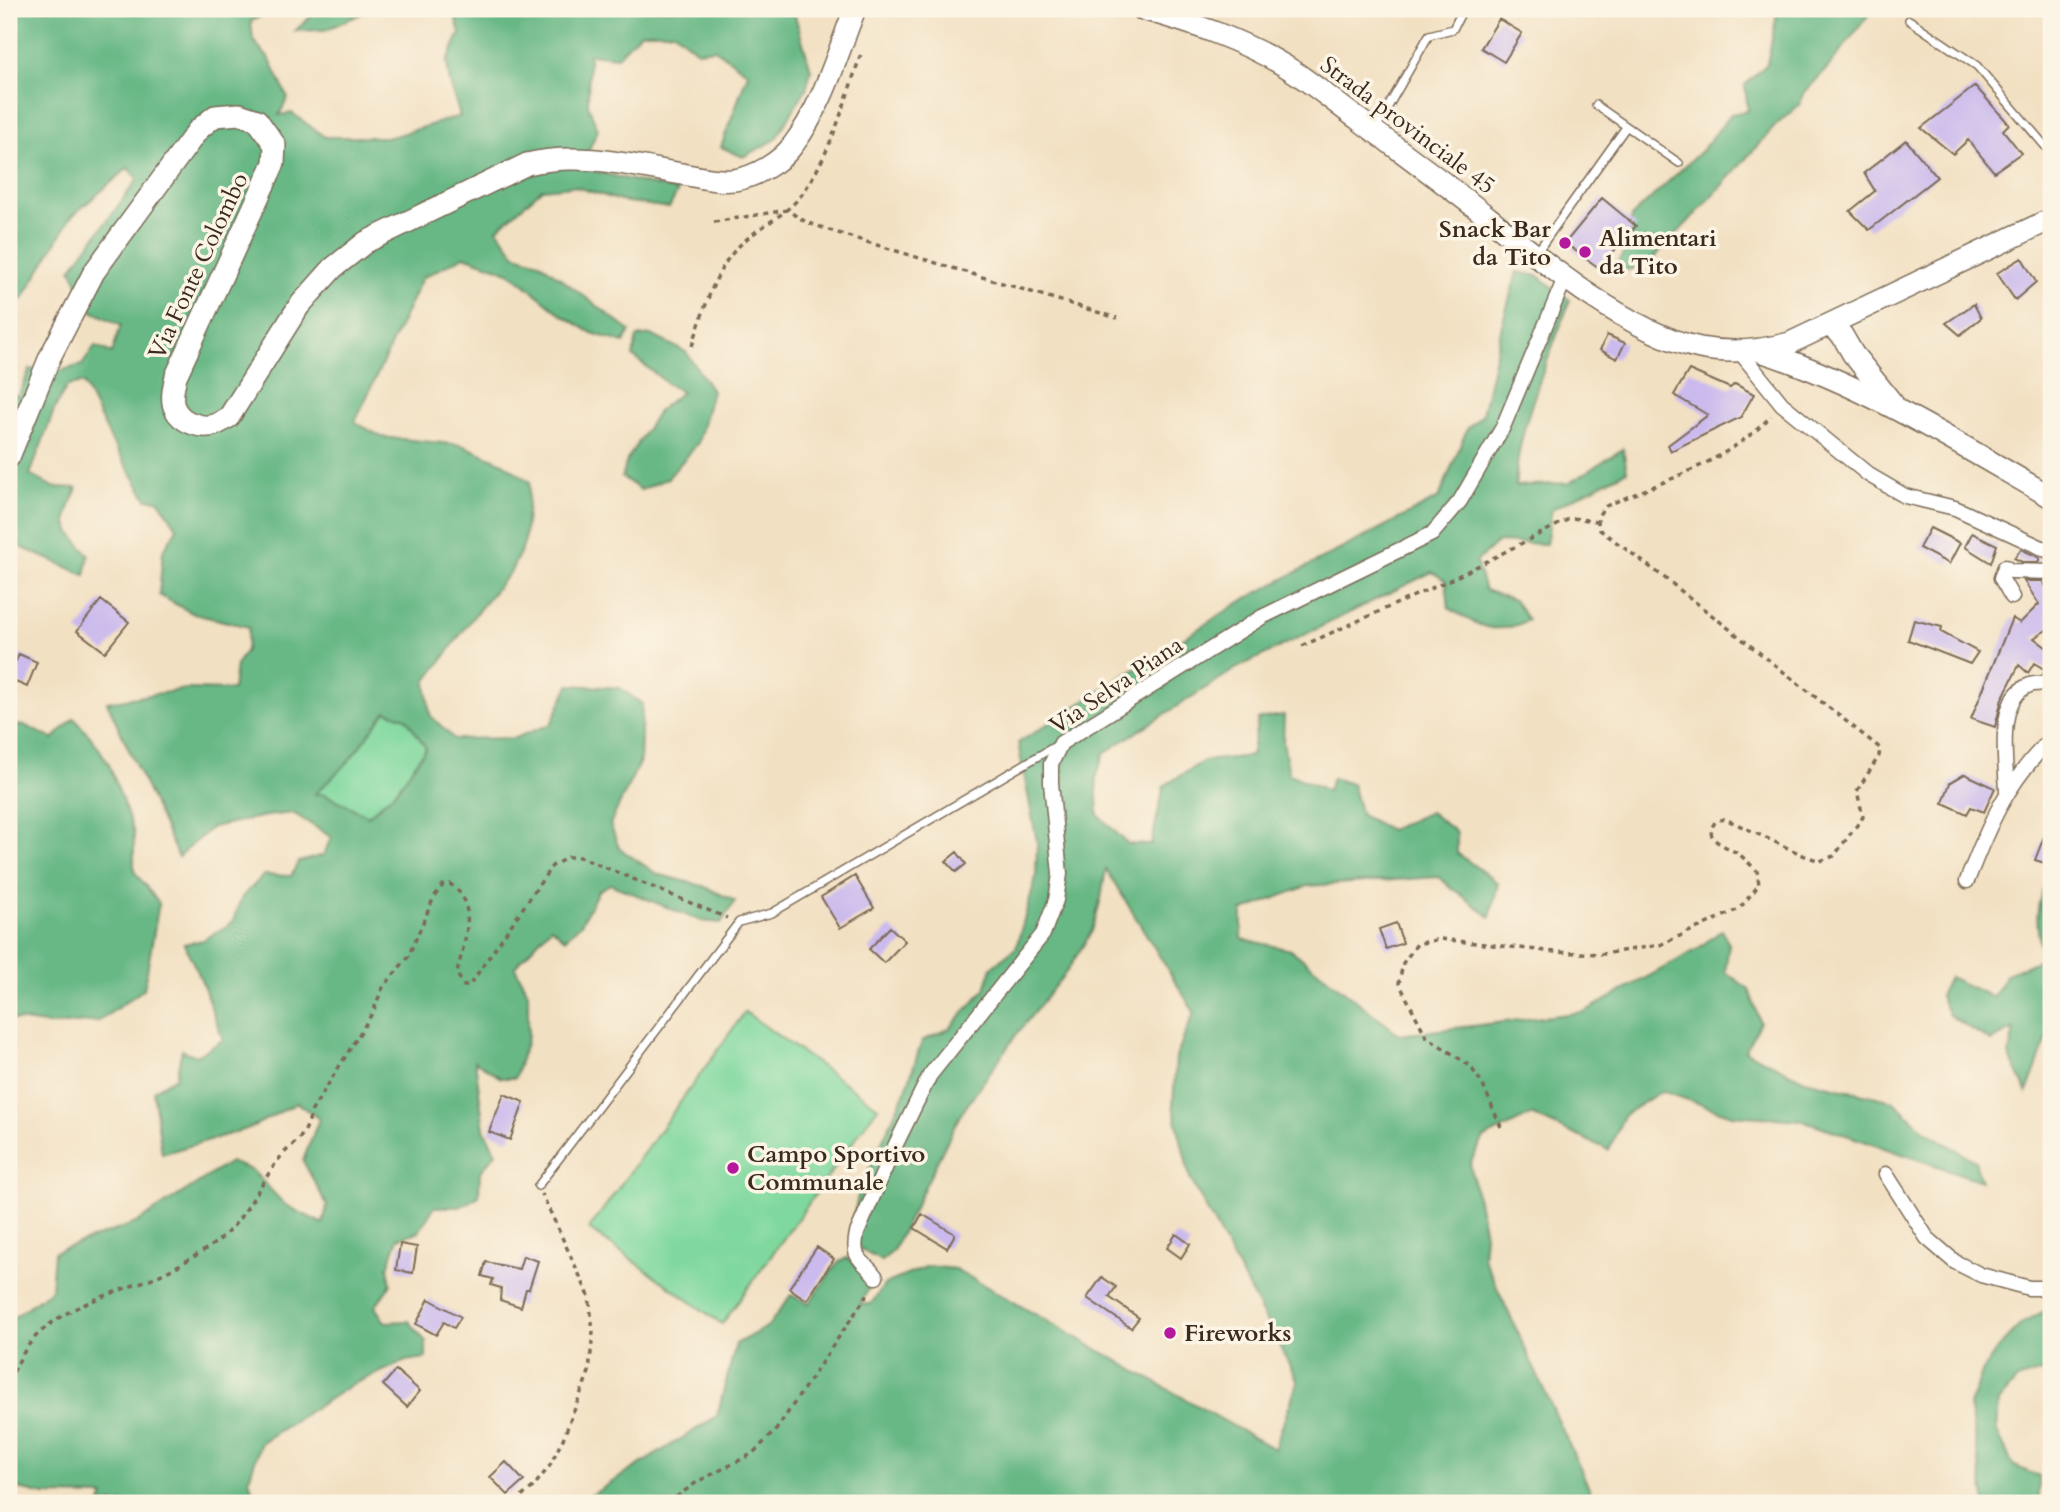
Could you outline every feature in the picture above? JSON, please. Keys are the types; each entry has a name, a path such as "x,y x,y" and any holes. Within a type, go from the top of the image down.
{"street":[{"name":"Via Fonte Colombo","path":"9,457 50,357 94,272 198,130 215,116 239,114 257,120 275,145 274,163 176,376 174,408 183,419 198,426 214,425 229,417 299,306 333,268 366,242 527,164 548,159 583,159 621,163 719,181 738,180 774,163 792,148 807,125 855,9"},
{"name":"Strada provinciale 45","path":"1142,9 1238,41 1286,66 1457,193 1564,278 1646,327 1677,342 1702,348 1750,351 1790,343 2051,219"},
{"name":"Via Selva Piana","path":"875,1275 859,1260 854,1246 857,1233 930,1075 1043,934 1056,900 1060,874 1051,764 1061,743 1262,617 1432,534 1460,501 1503,427 1564,278"},
{"path":"1853,354 1857,326 1868,307"},
{"path":"1832,377 1821,361 1818,350 1823,328 1842,335 1853,354 1897,409"},
{"path":"1750,351 1832,377 1897,409 2051,497"},
{"path":"1750,351 1782,404 1869,475 1905,496 1955,508 2051,552"},
{"path":"2012,597 2001,578 2005,567 2011,571 2051,572"},
{"path":"2007,791 2004,726 2012,700 2029,685 2047,683 2051,675"},
{"path":"1967,881 1985,835 2007,791 2028,762 2051,739"},
{"path":"1886,1174 1927,1238 1955,1262 1981,1275 2028,1288 2051,1288"}],"lane":[{"path":"1374,131 1429,35 1453,29 1463,9"},
{"path":"1909,20 1977,66 2050,147"},
{"path":"1596,105 1679,163"},
{"path":"1535,255 1626,127"},
{"path":"538,1186 739,922 772,913 1061,743"}],"path":[{"path":"692,346 715,280 739,246 787,210 816,174 863,46"},
{"path":"715,222 787,210 806,222 844,235 1117,318"},
{"path":"1501,1127 1482,1083 1470,1066 1426,1036 1399,983 1403,963 1417,944 1440,939 1555,952 1603,954 1660,945 1739,909 1759,886 1757,871 1740,855 1715,841 1711,835 1711,827 1716,821 1724,819 1732,822 1820,861 1834,856 1863,817 1857,791 1879,756 1880,748 1600,530 1597,521 1599,512 1606,506 1743,442 1782,404"},
{"path":"1301,646 1454,578 1571,518 1597,521"},
{"path":"9,1381 21,1356 43,1329 74,1309 165,1272 218,1241 233,1226 278,1159 298,1142 308,1128 311,1112 373,1012 382,989 408,957 434,897 443,885 450,884 457,888 467,911 467,931 457,974 464,986 469,986 552,866 568,857 580,857 739,922"},
{"path":"513,1503 533,1487 549,1467 563,1439 589,1372 593,1332 589,1296 538,1186"},
{"path":"668,1503 697,1482 752,1454 776,1430 874,1286 875,1275"},
{"path":"9,1451 13,1468 9,1480"}],"green space":[{"path":"9,9 275,9 251,21 253,40 270,60 288,98 279,115 292,113 325,137 391,137 460,116 447,62 460,33 453,9 793,9 811,70 806,89 775,140 743,157 721,147 748,73 715,49 697,51 674,32 641,32 617,57 589,54 588,105 598,130 580,168 678,191 669,208 621,201 573,186 542,189 497,229 516,255 539,262 630,331 624,343 592,333 562,315 509,272 464,256 422,278 355,422 382,437 462,445 503,463 530,482 524,544 511,571 426,682 430,715 454,739 515,738 551,724 569,685 620,688 642,704 640,761 610,824 619,848 657,874 703,886 735,901 721,923 701,921 610,884 598,891 581,924 565,939 551,927 515,967 528,993 528,1036 515,1078 501,1078 475,1061 484,1129 496,1153 480,1172 479,1196 460,1207 434,1207 419,1232 398,1238 388,1267 391,1284 375,1307 385,1322 409,1321 426,1342 426,1358 406,1361 353,1384 261,1442 249,1479 256,1503 101,1503 104,1496 45,1495 9,1487 9,1321 51,1290 54,1252 136,1223 230,1162 252,1170 285,1205 323,1224 327,1205 303,1161 319,1119 297,1103 250,1128 162,1154 153,1091 176,1077 182,1050 196,1056 223,1040 201,979 184,944 203,940 232,923 242,897 264,875 291,876 298,862 324,855 331,837 293,813 266,816 212,827 178,857 107,702 186,689 233,690 236,665 246,650 249,627 194,614 159,595 163,551 177,528 159,500 147,499 112,442 83,383 67,386 55,408 30,475 53,487 77,488 68,511 67,525 89,555 85,575 9,542 9,390 18,397 30,369 55,372 82,365 95,346 112,353 121,325 92,311 71,269 138,179 128,168 71,217 22,300 9,295","holes":["386,711 406,718 426,748 397,790 368,816 324,794 315,794 348,762"]},
{"path":"319,9 372,9 325,30 295,31"},
{"path":"1778,9 1873,9 1831,64 1803,94 1800,104 1776,125 1649,263 1621,272 1616,265 1626,249 1632,216 1703,149 1731,114 1748,111 1745,85 1767,64"},
{"path":"1517,272 1538,276 1570,300 1527,418 1517,465 1516,486 1569,483 1623,449 1627,471 1552,509 1546,544 1498,542 1476,562 1485,590 1514,600 1528,620 1506,628 1496,628 1469,620 1449,608 1446,581 1432,572 1237,668 1104,753 1096,778 1098,815 1128,844 1151,845 1164,786 1204,761 1251,756 1258,719 1284,715 1283,742 1289,774 1328,791 1332,778 1352,784 1361,815 1390,830 1430,812 1457,833 1457,853 1498,883 1490,917 1438,877 1307,886 1242,911 1242,939 1291,950 1400,1035 1584,1012 1696,950 1722,930 1729,944 1725,972 1749,989 1760,1022 1745,1051 1805,1080 1893,1101 1924,1130 1975,1161 1981,1181 1802,1120 1732,1115 1662,1091 1624,1115 1609,1150 1531,1115 1484,1138 1470,1163 1485,1234 1483,1257 1596,1503 579,1503 717,1416 736,1344 768,1326 791,1295 809,1303 838,1262 847,1258 874,1279 860,1304 871,1304 885,1284 928,1266 955,1269 1274,1449 1298,1381 1190,1178 1173,1106 1176,1057 1194,1012 1106,869 1092,931 1067,971 1016,1035 959,1117 894,1249 882,1261 861,1250 850,1232 859,1192 907,1087 922,1041 950,1028 985,989 992,967 1016,948 1036,877 1037,842 1018,743 1245,599 1439,498 1467,429 1482,415"},
{"path":"651,335 686,352 712,391 698,443 668,478 641,490 622,477 627,460 659,410 682,392 633,356 637,337"},
{"path":"386,711 406,718 426,748 397,790 368,816 324,794 313,794 348,762"},
{"path":"74,718 109,764 134,833 134,871 159,903 144,989 99,1021 52,1025 9,1019 9,910 16,879 9,873 9,726 24,725 53,739"},
{"path":"2051,874 2051,1028 2027,1092 2009,1055 2014,1029 1991,1041 1949,1015 1940,996 1949,977 1992,997 2007,974 2042,959 2038,905"},
{"name":"Campo Sportivo Communale","path":"745,1012 878,1107 722,1324 589,1229"},
{"path":"2051,1309 2051,1369 2017,1380 1998,1402 1996,1430 2013,1465 2039,1477 2039,1503 1986,1503 1969,1405 1984,1368 1999,1347 2021,1324"}],"building":[{"path":"1499,19 1522,33 1504,62 1481,48"},
{"path":"1975,86 2009,124 2003,130 2021,153 1994,172 1968,140 1953,154 1921,128"},
{"path":"1906,140 1937,177 1869,230 1850,211 1875,191 1864,173"},
{"path":"1602,198 1636,226 1599,268 1565,243"},
{"path":"2022,258 2036,282 2015,300 1997,273"},
{"path":"1974,304 1981,318 1960,335 1946,323"},
{"path":"1607,335 1625,343 1617,359 1600,350"},
{"path":"1689,370 1730,388 1735,384 1754,394 1741,417 1671,451 1668,445 1708,415 1674,395"},
{"path":"1930,528 1960,543 1949,564 1919,548"},
{"path":"1972,533 1997,545 1991,563 1965,547"},
{"path":"2021,549 2040,558 2038,562 2022,562 2014,558"},
{"path":"2024,581 2042,581 2051,594 2051,627 2034,638 2051,651 2051,663 2044,669 2034,663 2028,673 2019,665 2002,699 1995,727 1971,719 2012,618 2020,623 2039,604"},
{"path":"101,600 129,622 105,652 77,631"},
{"path":"1914,620 1942,627 1941,632 1978,652 1970,664 1908,640"},
{"path":"19,654 37,662 27,687 9,679 9,659 16,661"},
{"path":"1965,774 1995,788 1984,812 1971,807 1967,814 1943,803 1950,783"},
{"path":"2051,821 2051,865 2035,860"},
{"path":"957,852 966,864 956,872 946,861"},
{"path":"855,876 874,908 840,928 821,897"},
{"path":"1396,923 1403,943 1386,949 1379,929"},
{"path":"890,927 905,941 884,963 869,949"},
{"path":"504,1094 524,1102 510,1140 489,1132"},
{"path":"922,1214 955,1234 947,1248 914,1228"},
{"path":"1176,1234 1190,1244 1181,1258 1167,1248"},
{"path":"400,1244 417,1247 413,1273 396,1270"},
{"path":"817,1247 834,1259 807,1300 789,1288"},
{"path":"523,1256 538,1261 521,1307 500,1300 501,1288 491,1285 493,1279 482,1276 486,1262 519,1269"},
{"path":"1102,1277 1116,1287 1109,1297 1139,1318 1131,1328 1087,1298"},
{"path":"429,1299 461,1317 454,1328 444,1322 436,1335 416,1324"},
{"path":"396,1370 420,1391 407,1407 383,1385"},
{"path":"506,1462 524,1481 508,1495 490,1477"}],"place":[{"name":"Snack Bar da Tito","path":"1565,243"},
{"name":"Alimentari da Tito","path":"1585,252"},
{"name":"Campo Sportivo Communale","path":"733,1168"},
{"name":"Fireworks","path":"1170,1333"}]}
